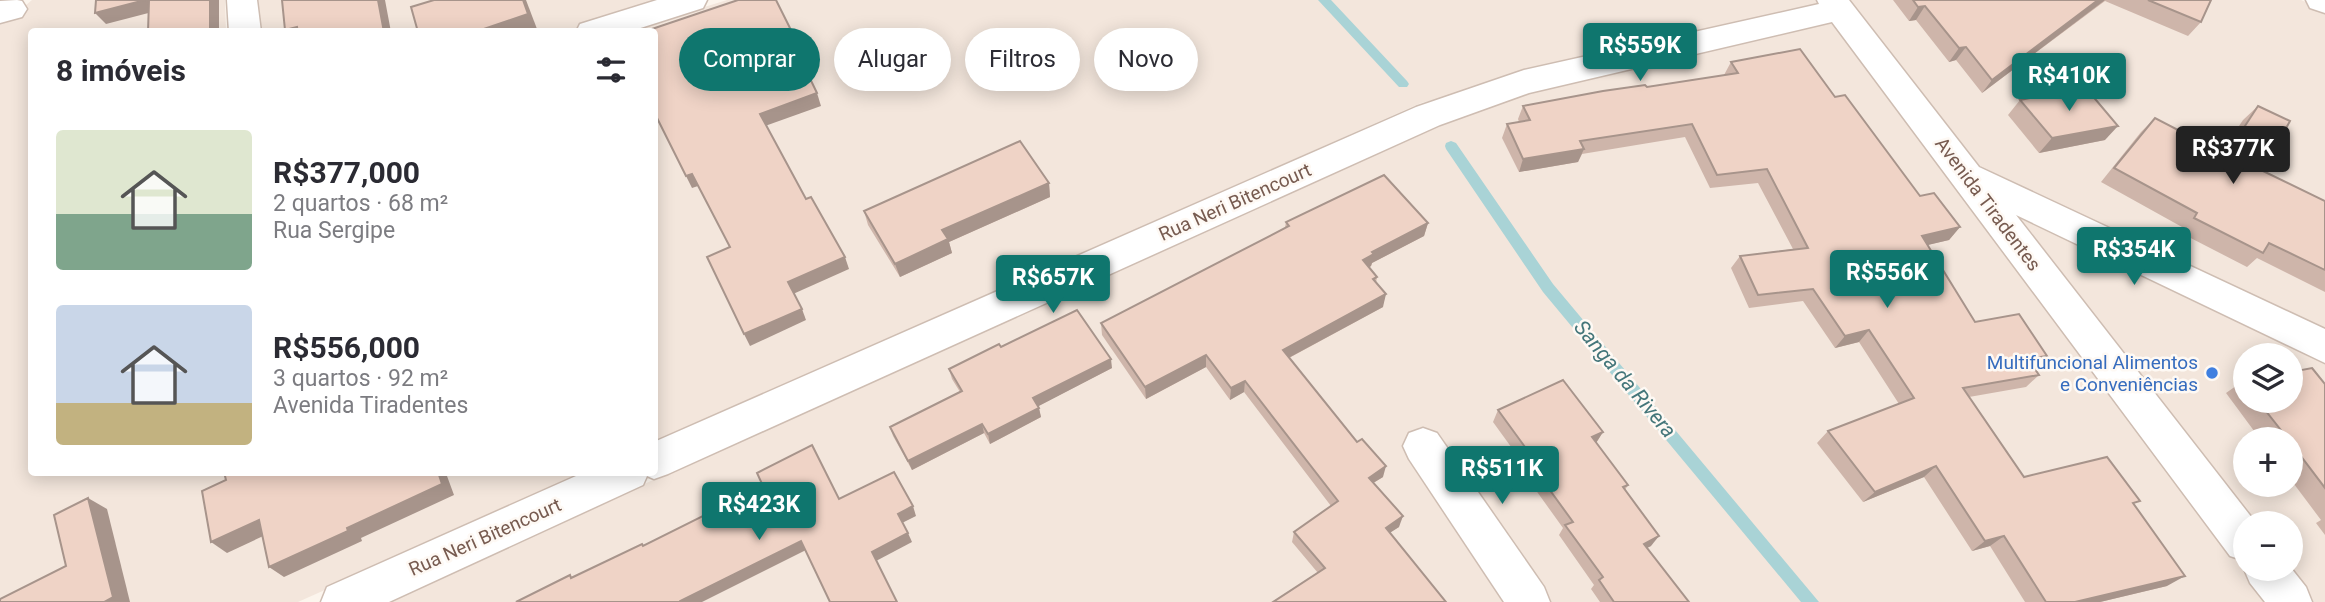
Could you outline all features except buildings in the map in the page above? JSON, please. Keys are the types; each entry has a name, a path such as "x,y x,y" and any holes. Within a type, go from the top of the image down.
{"street":[{"path":"243,0 245,28"},
{"path":"603,28 678,2"},
{"name":"Avenida Tiradentes","path":"1836,5 2233,526"},
{"name":"Rua Neri Bitencourt","path":"658,459 1428,116 1524,82 1836,5"},
{"path":"1967,176 2325,347"},
{"path":"1423,446 1529,602"},
{"name":"Rua Neri Bitencourt","path":"342,602 620,476"},
{"path":"2274,581 2291,602"}],"shaded area":[{"path":"32,0 225,0 226,28 28,28 28,476 579,476 298,602 0,602 0,20 13,16"},
{"path":"258,0 665,0 578,28 260,28"},
{"path":"727,0 1817,0 1820,3 1421,103 658,441 658,28 637,28"},
{"path":"1847,0 2301,0 2325,10 2325,337 1981,172"},
{"path":"1837,22 2233,552 2233,581 2254,581 2270,602 1547,602 1432,434 1420,427 1402,445 1509,602 385,602 1435,124 1438,128 1436,125 1528,91"},
{"path":"2003,203 2294,343 2233,343 2233,413 2303,413 2303,347 2325,358 2325,602 2307,602 2297,581 2303,581 2303,511 2238,511"}],"waterway":[{"name":"Sanga da Rivera","path":"1324,0 1403,84"},
{"name":"Sanga da Rivera","path":"1451,146 1548,288 1811,602"}],"place":[{"name":"Multifuncional Alimentos e Conveniências","path":"2212,373"}]}
